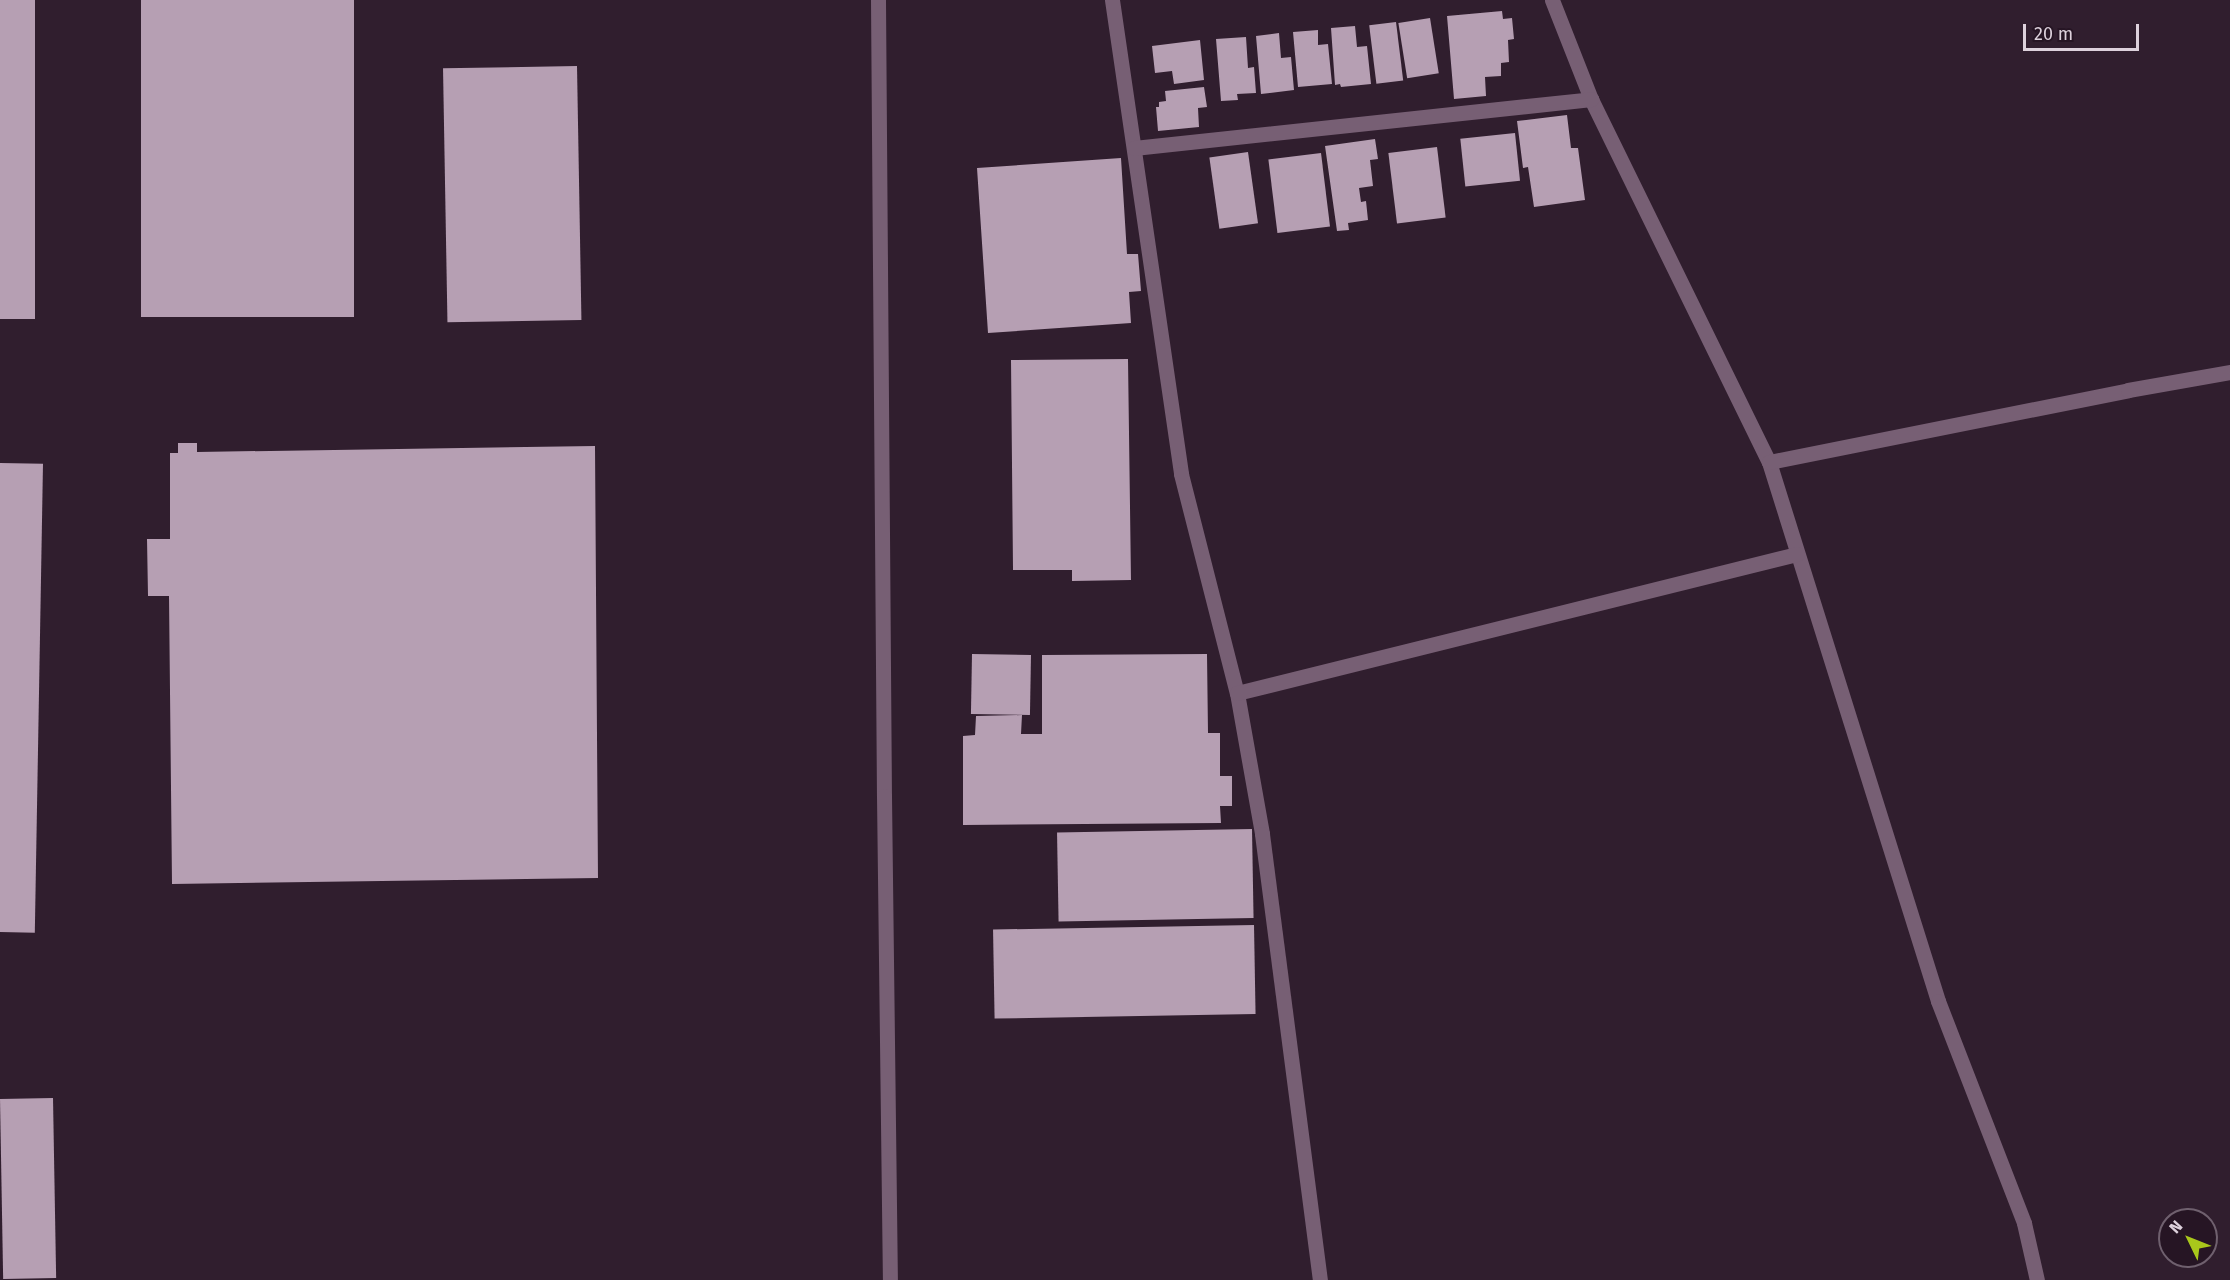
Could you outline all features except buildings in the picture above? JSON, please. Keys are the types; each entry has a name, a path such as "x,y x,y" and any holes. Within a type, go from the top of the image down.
{"street":[{"path":"878,0 890,1280"},
{"path":"1112,0 1181,474 1237,693 1264,845 1320,1280"},
{"path":"1552,0 1591,99 1768,462 1938,1002 2024,1224 2037,1280"},
{"path":"1134,148 1591,99"},
{"path":"1768,462 2128,390 2230,372"},
{"path":"1237,693 1797,554"}]}
